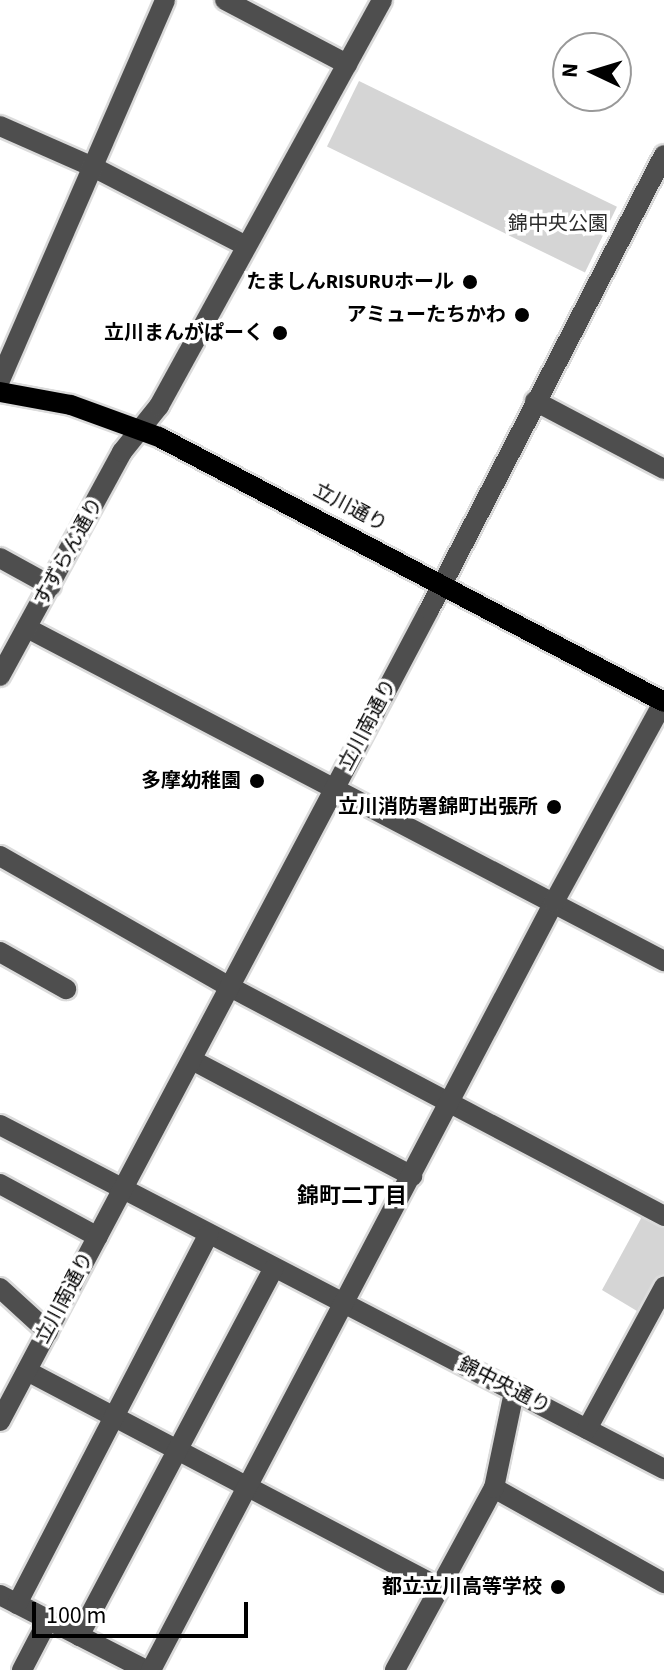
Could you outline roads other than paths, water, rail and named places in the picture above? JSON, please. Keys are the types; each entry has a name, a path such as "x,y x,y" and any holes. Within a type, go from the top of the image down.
{"main road":[{"name":"立川通り","path":"0,392 71,405 139,428 664,702"}],"street":[{"path":"0,380 165,0"},
{"path":"225,0 347,64"},
{"name":"すずらん通り","path":"0,676 139,428 159,406 382,0"},
{"path":"0,126 93,167 246,246"},
{"name":"立川南通り","path":"0,1421 334,790 664,155"},
{"path":"535,401 664,469"},
{"path":"0,558 51,586"},
{"path":"27,628 664,961"},
{"path":"208,1235 113,1415 8,1600 148,1670 248,1487 554,902 664,702"},
{"path":"0,856 230,987 664,1216"},
{"path":"0,952 66,989"},
{"path":"192,1060 412,1176"},
{"path":"0,1125 123,1191"},
{"path":"0,1184 98,1237"},
{"name":"錦中央通り","path":"123,1191 664,1469"},
{"path":"79,1636 273,1269"},
{"path":"587,1429 664,1287"},
{"path":"0,1288 48,1332"},
{"path":"27,1371 439,1587"},
{"path":"395,1670 494,1488 514,1392"},
{"path":"494,1488 664,1583"},
{"path":"22,1670 48,1620"}],"place":[{"name":"たましんRISURUホール","path":"470,282"},
{"name":"アミューたちかわ","path":"522,315"},
{"name":"立川まんがぱーく","path":"280,333"},
{"name":"多摩幼稚園","path":"257,781"},
{"name":"立川消防署錦町出張所","path":"554,807"},
{"name":"都立立川高等学校","path":"558,1587"}],"district":[{"name":"錦町二丁目","path":"352,1197"}],"park label":[{"name":"錦中央公園","path":"558,224"}]}
